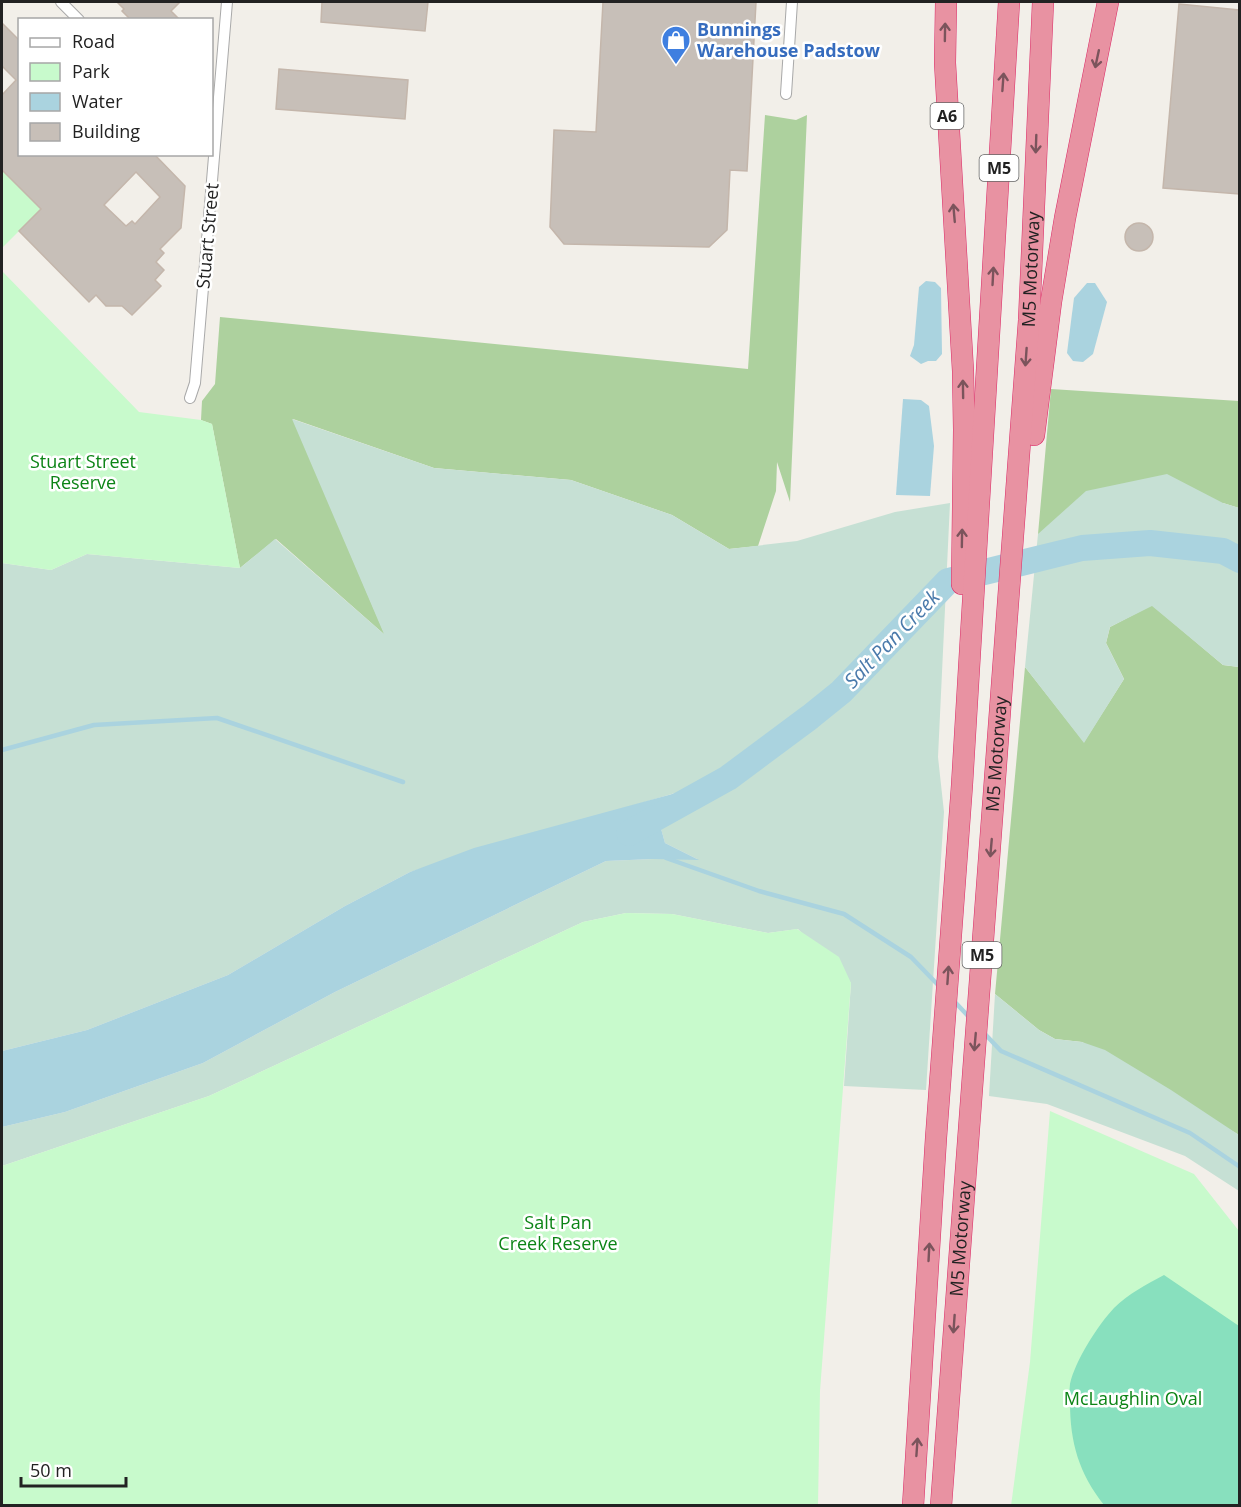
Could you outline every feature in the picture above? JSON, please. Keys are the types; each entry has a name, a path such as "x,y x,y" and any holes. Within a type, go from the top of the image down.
{"highway":[{"name":"A6","path":"946,2 945,63 959,288 974,431"},
{"name":"M5 Motorway","path":"913,1506 936,1138 962,785 962,549 974,431 1009,2"},
{"name":"M5 Motorway","path":"941,1506 967,1140 1027,434 1029,320 1042,2"},
{"name":"M5","path":"1027,434 1065,218 1108,2"}],"street":[{"path":"62,2 78,18"},
{"name":"Stuart Street","path":"213,153 227,2"},
{"path":"786,94 792,2"},
{"name":"Stuart Street","path":"190,398 195,383 213,156"}],"green space":[{"path":"765,115 796,120 807,115 790,502 777,462 776,491 758,546 729,549 672,515 571,480 434,468 293,419 385,635 276,539 240,568 212,424 201,420 202,401 215,384 220,317 748,369"},
{"path":"2,170 41,209 2,248"},
{"name":"Stuart Street Reserve","path":"2,271 139,412 201,420 212,424 240,568 87,554 51,570 2,563"},
{"path":"1051,389 1239,401 1239,508 1223,503 1038,534"},
{"path":"292,419 434,468 571,480 672,515 729,549 797,541 895,512 950,503 938,757 944,812 926,1090 844,1086 851,983 798,929 768,933 672,914 626,913 583,922 209,1096 2,1166 2,1127 65,1112 203,1063 335,992 606,861 697,859 665,843 657,814 675,793 410,872 345,906 228,975 87,1030 2,1051 2,563 51,570 87,554 240,568 275,539 384,634"},
{"path":"1167,474 1223,503 1239,508 1239,667 1223,665 1152,606 1110,627 1106,643 1124,679 1084,743 1025,667 1038,534 1086,491"},
{"path":"1152,605 1223,665 1239,667 1239,1135 1082,1042 1055,1039 1039,1030 995,994 1025,667 1084,742 1124,679 1106,643 1110,627"},
{"name":"Salt Pan Creek Reserve","path":"626,913 672,914 768,933 797,929 839,957 851,983 820,1391 818,1505 2,1505 2,1166 209,1096 583,922"},
{"path":"995,994 1039,1030 1055,1039 1082,1042 1105,1050 1239,1135 1239,1191 1185,1156 1047,1104 989,1096"},
{"name":"McLaughlin Oval","path":"1050,1111 1194,1174 1239,1231 1239,1505 1011,1506 1030,1362"},
{"path":"1164,1275 1239,1326 1239,1505 1104,1505 1088,1481 1078,1457 1070,1417 1070,1384 1082,1354 1094,1333 1119,1303"}],"water":[{"path":"926,281 935,282 941,288 942,354 936,361 921,364 910,356 914,345 919,287"},
{"path":"1087,283 1095,283 1107,302 1093,354 1083,362 1073,361 1067,353 1074,298"},
{"path":"903,399 921,400 929,406 934,446 930,496 896,495"},
{"path":"676,793 657,814 665,843 699,860 606,861 335,992 203,1063 65,1112 2,1127 2,1051 87,1030 228,975 345,906 410,872 474,848"}],"building":[{"path":"117,2 180,2 171,11 178,18 129,18 122,11 124,9"},
{"path":"322,2 428,2 425,31 321,22"},
{"name":"Bunnings Warehouse Padstow","path":"603,2 756,2 747,171 730,170 727,230 709,247 564,244 550,227 554,130 596,132"},
{"path":"1179,4 1239,10 1239,194 1163,188"},
{"path":"2,23 18,39 18,156 156,156 185,186 181,228 160,249 164,253 156,262 164,270 155,280 161,286 132,315 122,306 106,306 96,295 89,302 19,231 41,209 2,170 2,95 16,80 2,66","holes":["136,172 160,197 135,224 132,221 126,226 104,205"]},
{"path":"279,69 408,80 405,119 276,109"},
{"path":"1139,223 1149,227 1153,237 1149,247 1139,251 1129,247 1125,237 1129,227"}],"waterway":[{"name":"Salt Pan Creek","path":"629,833 728,778 810,717 841,692 948,581 1082,548 1150,543 1223,551 1240,560"},
{"path":"2,750 94,725 217,718 403,782"},
{"path":"666,858 759,891 844,914 911,957 941,988"},
{"path":"953,1000 970,1018"},
{"path":"984,1033 1001,1051 1190,1133 1240,1167"}],"place":[{"name":"Bunnings Warehouse Padstow","path":"676,66"}]}
